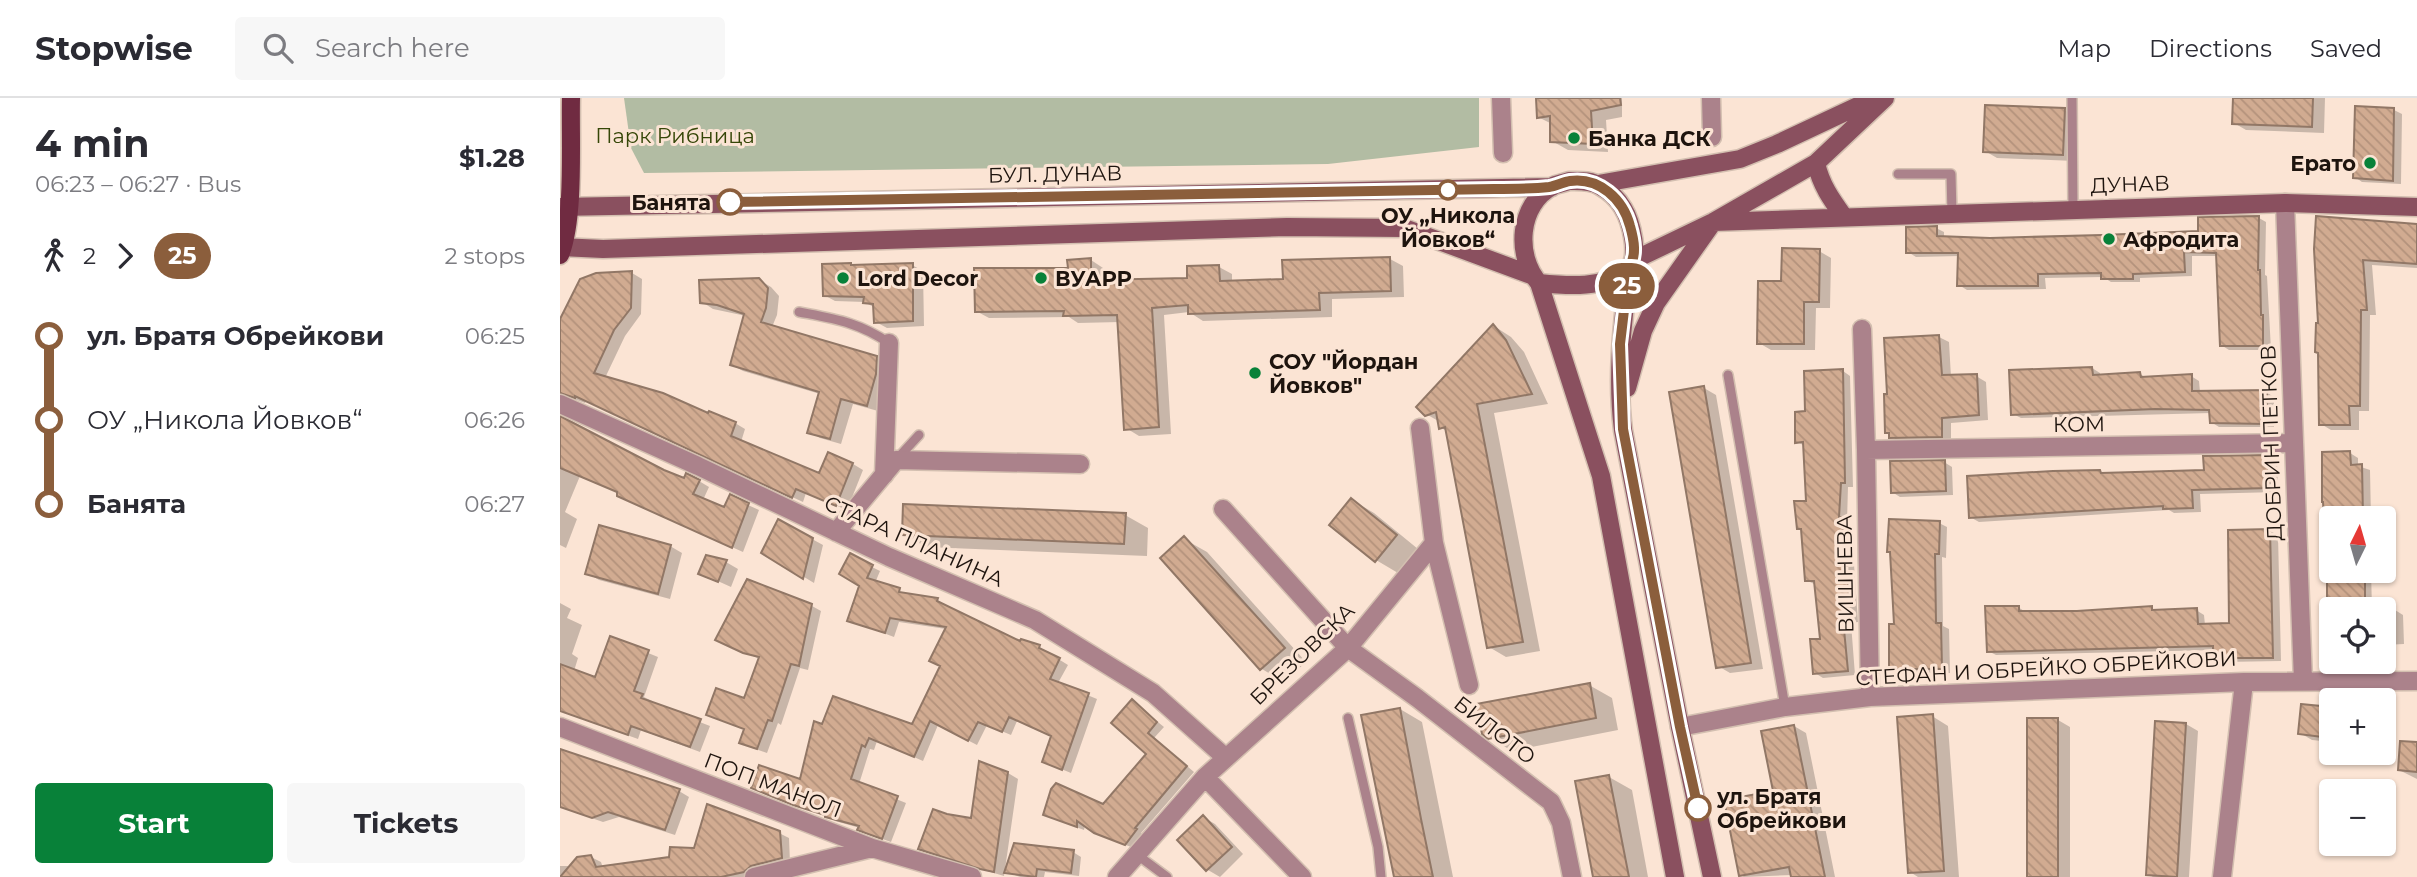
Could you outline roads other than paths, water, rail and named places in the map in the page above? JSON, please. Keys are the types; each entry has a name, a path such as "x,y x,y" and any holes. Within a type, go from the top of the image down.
{"main road":[{"path":"571,98 561,250 1287,227 1382,227 1404,228 1430,236 1536,280 1580,285 1600,283 1816,163 1885,98"},
{"path":"1675,877 1601,475 1536,280 1526,261 1522,241 1525,226 1531,208 1552,187 1569,181 1598,184 1740,159 1875,98"},
{"path":"1816,163 1826,192 1844,217"},
{"path":"1598,184 1612,195 1623,209 1634,241 1620,344 1621,411 1680,727 1712,877"},
{"name":"БУЛ. ДУНАВ","path":"564,207 1552,187"},
{"name":"ДУНАВ","path":"1713,222 2285,203 2417,207"},
{"path":"1621,411 1643,331 1656,303 1713,222"}],"street":[{"path":"1502,98 1503,153"},
{"path":"1711,98 1712,137"},
{"name":"ДОБРИН ПЕТКОВ","path":"2285,203 2303,681"},
{"name":"ВИШНЕВА","path":"1862,329 1870,697"},
{"path":"884,475 889,343"},
{"name":"СТАРА ПЛАНИНА","path":"560,404 835,532 1035,620 1153,692 1226,758"},
{"path":"1420,428 1434,543 1469,685"},
{"name":"КОМ","path":"1866,450 2293,443"},
{"path":"835,532 896,460 1080,464"},
{"name":"БИЛОТО","path":"1223,509 1348,648 1550,802 1561,823 1572,877"},
{"name":"БРЕЗОВСКА","path":"1117,877 1205,777 1348,648 1434,543"},
{"name":"СТЕФАН И ОБРЕЙКО ОБРЕЙКОВИ","path":"1680,727 1785,706 1870,697 2245,682 2417,681"},
{"path":"2222,877 2245,682"},
{"name":"ПОП МАНОЛ","path":"560,727 872,848 972,877"},
{"path":"1205,777 1302,877"},
{"path":"754,877 872,848"}],"lane":[{"path":"2072,98 2073,209"},
{"path":"1898,174 1951,174 1952,214"},
{"path":"799,312 849,321 889,343"},
{"path":"1728,375 1785,706"},
{"path":"896,460 919,435"},
{"path":"1348,718 1378,847 1381,877"},
{"path":"1136,854 1167,877"}],"place":[{"name":"Банка ДСК","path":"1574,138"},
{"name":"Ерато","path":"2370,163"},
{"name":"ОУ „Никола Йовков“","path":"1448,190"},
{"name":"Банята","path":"730,202"},
{"name":"Афродита","path":"2109,239"},
{"name":"Lord Decor","path":"843,278"},
{"name":"ВУАРР","path":"1041,278"},
{"name":"СОУ \"Йордан Йовков\"","path":"1255,373"},
{"name":"ул. Братя Обрейкови","path":"1698,808"}],"park label":[{"name":"Парк Рибница","path":"675,135"}]}
